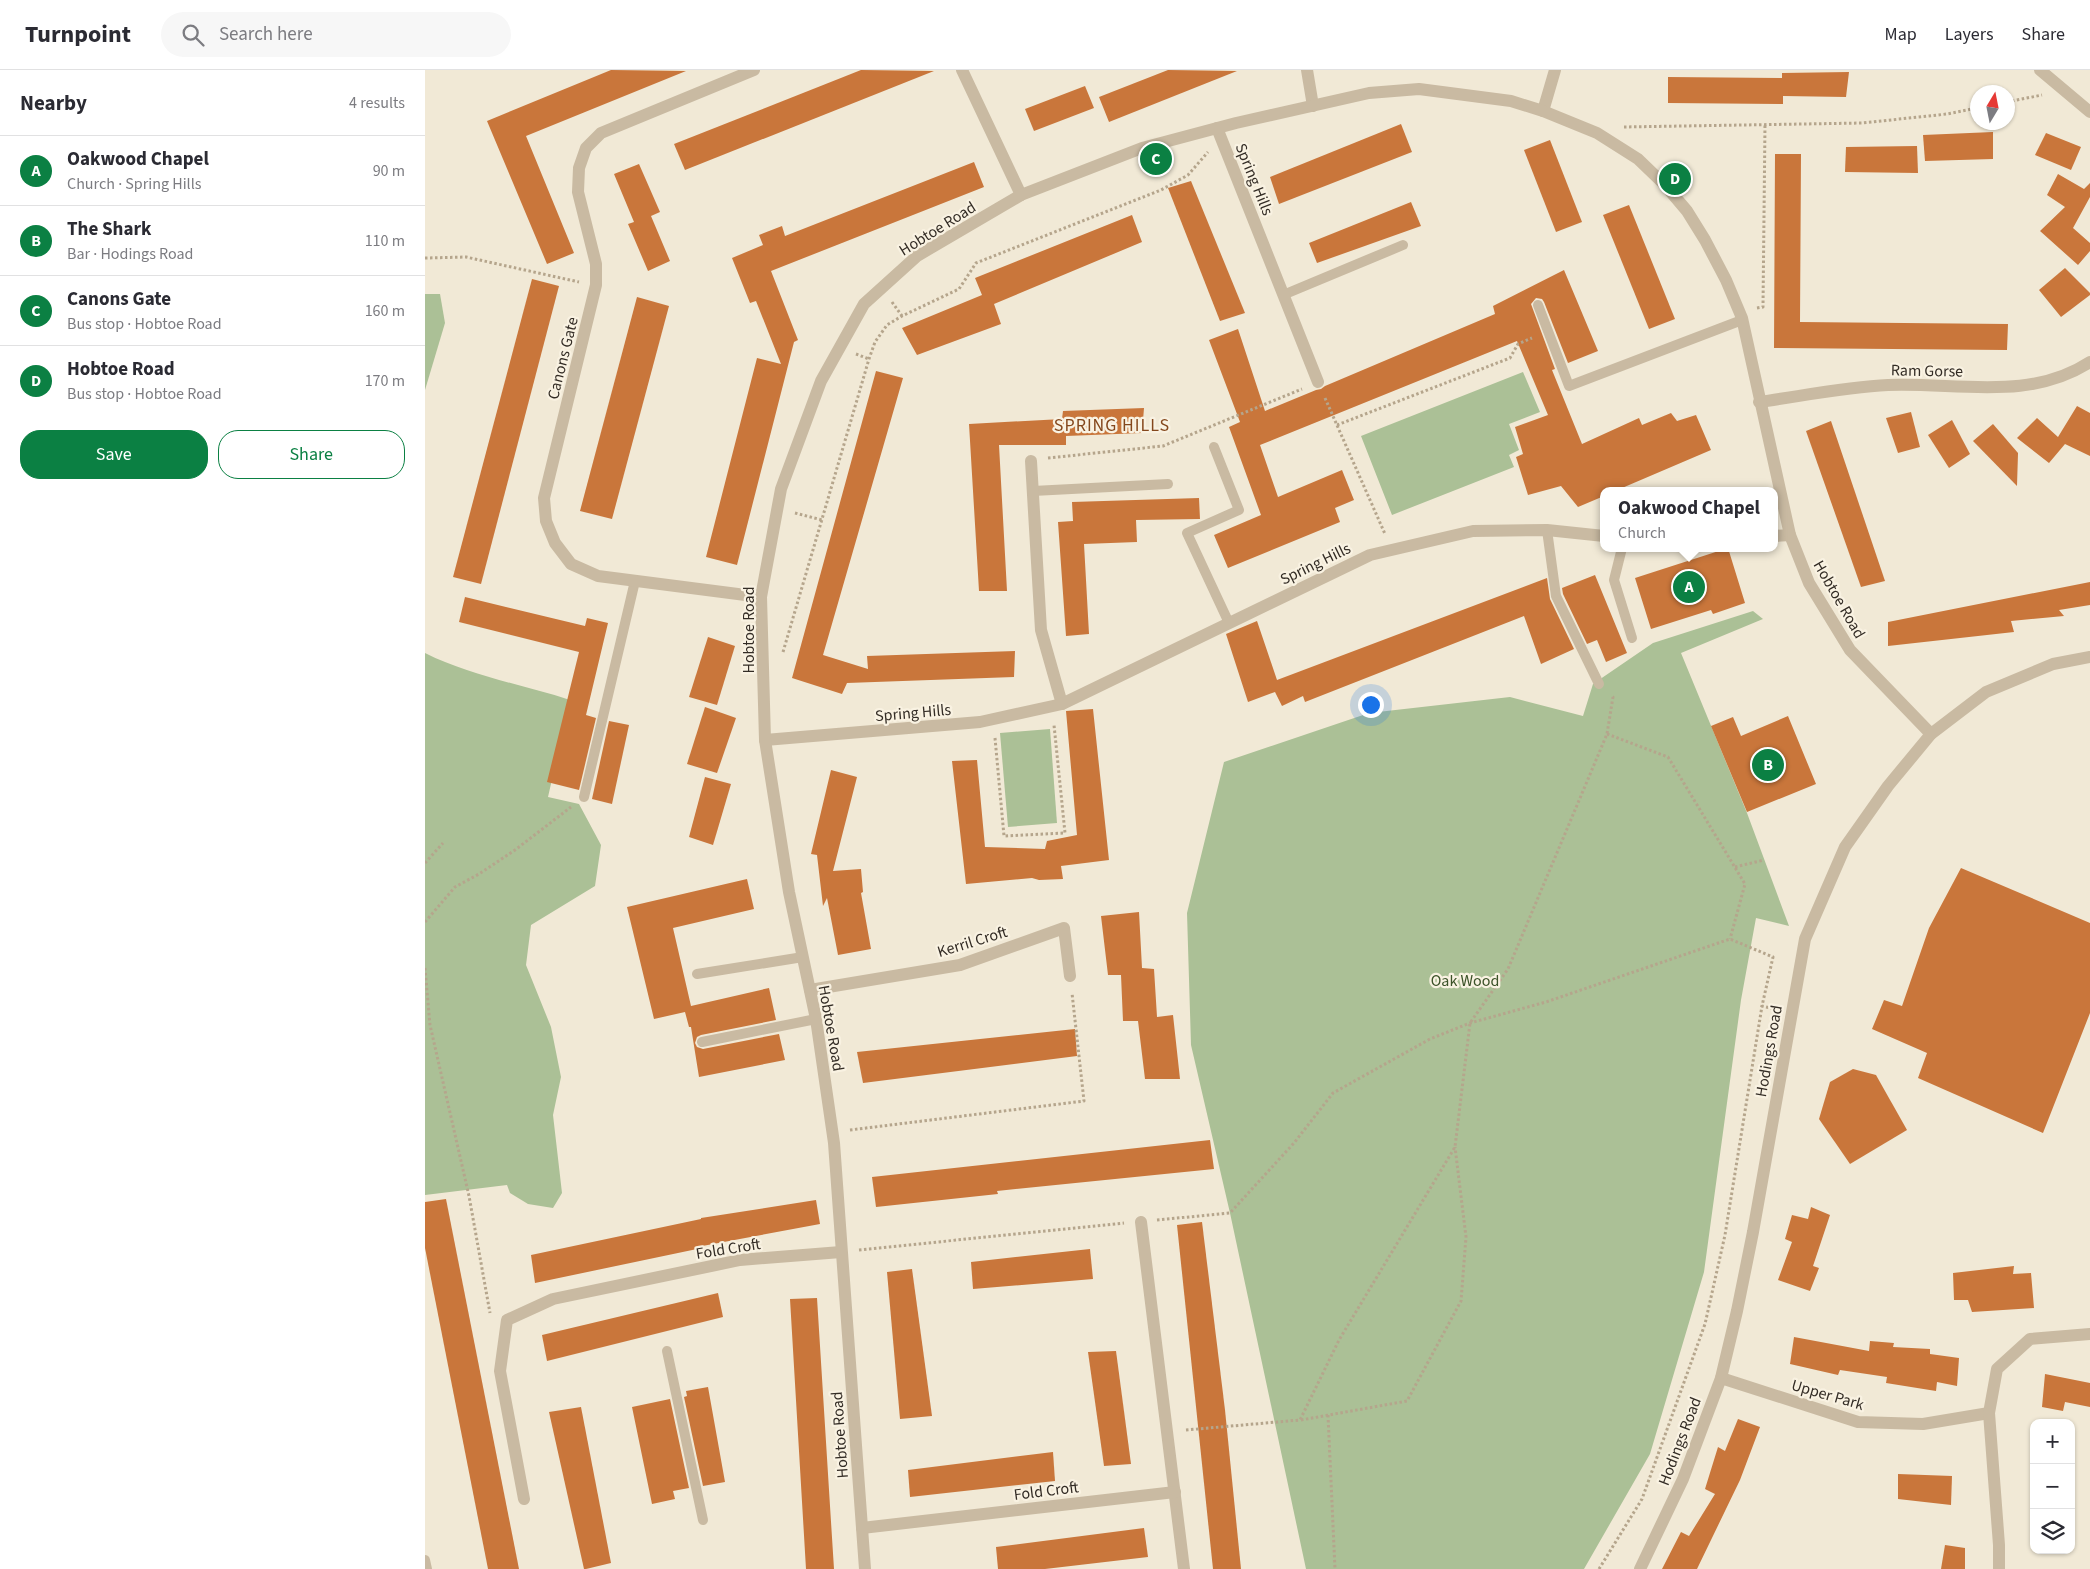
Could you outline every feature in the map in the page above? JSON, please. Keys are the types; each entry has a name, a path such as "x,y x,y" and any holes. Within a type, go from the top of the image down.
{"street":[{"name":"Canons Gate","path":"753,70 601,133 586,148 579,168 578,192 596,264 596,285 545,498 546,521 555,544 571,564 598,576 761,598"},
{"path":"962,70 1021,195"},
{"path":"1307,70 1313,106"},
{"path":"1543,111 1555,70"},
{"path":"2040,70 2090,112"},
{"name":"Hobtoe Road","path":"865,1569 833,1132 816,1019 789,892 765,740 761,598 781,489 821,380 864,304 917,256 1021,195 1142,148 1219,132 1313,106 1369,93 1419,90 1511,101 1543,111 1597,133 1638,159 1665,185 1687,211 1705,240 1726,280 1741,315 1790,535 1809,583 1850,650 1931,734"},
{"name":"Spring Hills","path":"1219,132 1318,382"},
{"name":"Ram Gorse","path":"1759,402 1850,388 1888,385 2013,387 2045,382 2076,372 2090,362"},
{"path":"1031,461 1041,630 1057,706"},
{"name":"Spring Hills","path":"765,740 981,722 1057,706 1370,555 1473,531 1547,530 1600,536"},
{"path":"1778,536 1790,535"},
{"name":"Hodings Road","path":"1640,1569 1683,1478 1721,1378 1753,1232 1805,939 1845,847 1888,786 1931,734 1986,692 2053,664 2090,657"},
{"name":"Kerril Croft","path":"810,990 960,966 1064,928 1070,976"},
{"path":"1141,1222 1184,1569"},
{"name":"Fold Croft","path":"524,1499 500,1371 507,1320 553,1298 740,1260 841,1252"},
{"path":"1999,1569 1999,1545 1989,1414 1997,1369 2030,1339 2090,1334"},
{"name":"Upper Park","path":"1721,1378 1858,1422 1923,1424 1989,1414"},
{"name":"Fold Croft","path":"862,1528 1175,1492"}],"lane":[{"path":"1283,295 1403,245"},
{"path":"1538,306 1569,386 1741,315"},
{"path":"1214,447 1239,510 1187,533 1229,623"},
{"path":"1033,491 1168,484"},
{"path":"1547,530 1555,596 1599,684"},
{"path":"1621,552 1613,580 1632,638"},
{"path":"584,797 635,581"},
{"path":"697,974 803,957"},
{"path":"701,1042 816,1019"},
{"path":"667,1351 703,1520"},
{"path":"425,1560 427,1569"}],"path":[{"path":"2015,100 2065,91"},
{"path":"1623,127 1861,123 1947,114 1970,109"},
{"path":"1741,315 1763,307 1765,124"},
{"path":"783,652 875,342 887,325 901,316 959,288 976,263 1161,190 1188,175 1219,132"},
{"path":"425,258 466,257 596,285"},
{"path":"1337,425 1510,358 1518,344 1548,331"},
{"path":"1031,461 1163,446 1318,382 1392,550"},
{"path":"778,509 822,520"},
{"path":"1168,1432 1300,1420 1407,1401 1461,1301 1466,1237 1455,1147 1470,1023 1508,969 1607,734 1613,697 1599,684"},
{"path":"993,720 1004,836 1065,833 1057,706"},
{"path":"1607,734 1668,758 1735,867 1745,884 1730,939"},
{"path":"425,922 455,887 479,874 515,850 584,797"},
{"path":"425,863 443,842"},
{"path":"1735,867 1764,860"},
{"path":"841,1252 1230,1213 1294,1143 1333,1093 1430,1039 1470,1023 1546,1002 1730,939 1773,957 1762,1006 1725,1235 1705,1324 1642,1499 1599,1569"},
{"path":"425,968 430,1025 469,1196 492,1328 504,1343"},
{"path":"833,1132 1084,1101 1070,976"},
{"path":"1762,1006 1791,1012"},
{"path":"1300,1420 1339,1340 1455,1147"},
{"path":"1328,1415 1335,1569"}],"green space":[{"path":"425,294 440,294 445,323 425,390"},
{"path":"1523,372 1540,412 1509,424 1519,450 1509,455 1514,467 1392,515 1361,436"},
{"name":"Oak Wood","path":"1753,611 1763,619 1681,653 1747,813 1789,926 1756,918 1741,1000 1704,1272 1650,1454 1584,1569 1306,1569 1230,1213 1191,1045 1187,913 1224,762 1369,713 1510,697 1583,716 1593,684 1653,643"},
{"path":"425,653 478,674 570,700 548,797 579,804 601,845 595,886 531,925 526,965 551,1027 561,1077 553,1115 562,1193 553,1208 528,1204 510,1193 507,1185 425,1195"},
{"path":"1050,729 1057,823 1008,827 1000,733"}],"building":[{"path":"611,70 686,71 526,136 574,253 547,264 487,121"},
{"path":"861,70 934,71 685,170 674,144"},
{"path":"1168,70 1237,71 1109,122 1099,97"},
{"path":"1849,72 1846,97 1783,96 1783,104 1668,103 1668,77 1782,78 1782,73"},
{"path":"1085,86 1094,108 1034,131 1025,109"},
{"path":"1401,124 1412,152 1279,204 1270,177"},
{"path":"1993,132 1993,159 1925,161 1923,135"},
{"path":"2046,133 2081,147 2071,170 2035,155"},
{"path":"1550,140 1582,222 1556,232 1524,150"},
{"path":"1917,146 1918,173 1845,172 1846,147"},
{"path":"1775,154 1801,154 1800,322 2008,324 2007,350 1774,348"},
{"path":"974,162 984,187 771,271 798,340 794,342 737,565 706,557 757,358 781,364 756,301 750,303 732,258 763,245 759,235 782,226 785,236"},
{"path":"639,164 660,212 651,216 670,261 648,271 628,224 634,222 614,174"},
{"path":"2058,174 2084,189 2090,183 2090,197 2073,228 2090,243 2090,251 2078,265 2040,231 2065,207 2047,195"},
{"path":"1191,181 1245,313 1220,321 1168,188"},
{"path":"1411,202 1421,226 1317,263 1309,243"},
{"path":"1629,205 1675,319 1649,329 1603,215"},
{"path":"1132,215 1142,242 994,304 1001,324 917,355 902,328 982,295 975,278"},
{"path":"2065,268 2090,295 2061,317 2039,290"},
{"path":"1564,270 1598,351 1568,363 1544,302 1542,299 1536,298 1531,304 1555,369 1552,370 1582,444 1639,418 1642,425 1671,413 1677,421 1696,415 1711,450 1624,487 1600,487 1600,498 1578,507 1561,486 1528,495 1516,457 1523,454 1515,427 1548,415 1517,341 1260,445 1278,497 1342,470 1354,500 1335,508 1340,522 1228,568 1214,535 1261,515 1229,427 1240,422 1209,340 1238,329 1265,411 1495,314 1493,306"},
{"path":"532,279 559,286 481,584 453,577"},
{"path":"637,297 669,306 612,519 580,511"},
{"path":"876,371 903,378 823,655 868,669 867,656 1015,651 1014,677 847,683 842,694 792,678"},
{"path":"2077,406 2090,413 2090,456 2065,444 2049,463 2017,438 2037,418 2058,437"},
{"path":"1144,408 1142,433 1066,436 1066,445 999,445 1007,591 979,591 969,424 1062,419 1063,411"},
{"path":"1911,412 1920,447 1898,453 1886,418"},
{"path":"1952,420 1970,454 1949,468 1928,435"},
{"path":"1831,421 1885,581 1861,587 1806,431"},
{"path":"1993,424 2018,453 2017,486 1973,441"},
{"path":"1199,498 1200,519 1136,520 1137,542 1084,544 1089,634 1066,636 1058,522 1073,521 1072,502"},
{"path":"1716,552 1729,552 1745,603 1713,614 1711,610 1651,629 1635,578"},
{"path":"1595,575 1627,653 1606,662 1597,640 1587,644 1563,594 1562,588"},
{"path":"1547,578 1550,599 1574,649 1541,664 1524,616 1305,702 1303,696 1282,706 1275,692 1248,702 1226,634 1257,621 1277,680"},
{"path":"2090,582 2090,605 2059,610 2064,616 2011,621 2014,632 1888,646 1888,622"},
{"path":"465,597 585,626 587,618 608,623 586,715 596,718 579,790 547,782 579,652 459,622"},
{"path":"708,637 735,646 717,705 689,697"},
{"path":"705,707 736,718 717,773 687,764"},
{"path":"1093,709 1109,860 1061,866 1063,879 1039,880 1032,878 966,884 952,761 977,760 985,847 1045,849 1047,841 1077,835 1066,711"},
{"path":"1788,716 1816,784 1747,812 1711,726 1733,717 1741,736"},
{"path":"609,721 629,725 612,804 592,799"},
{"path":"831,770 857,777 833,871 861,869 863,892 861,893 871,949 838,955 827,898 823,906 817,855 811,854"},
{"path":"705,777 731,784 713,845 689,837"},
{"path":"1961,868 2090,923 2090,1013 2043,1133 1918,1078 1927,1053 1872,1029 1884,1000 1902,1006 1929,928"},
{"path":"747,879 754,909 673,928 691,1006 769,988 776,1020 701,1035 697,1037 695,1043 697,1047 703,1049 779,1034 785,1060 699,1077 691,1027 689,1027 685,1012 654,1019 627,907"},
{"path":"1139,912 1142,968 1154,969 1157,1017 1173,1015 1180,1079 1145,1079 1138,1021 1123,1021 1121,975 1108,975 1101,916"},
{"path":"1075,1029 1077,1056 863,1083 857,1052"},
{"path":"1853,1069 1876,1075 1907,1130 1850,1164 1819,1119 1830,1082"},
{"path":"1210,1140 1214,1169 997,1191 998,1194 876,1207 872,1177"},
{"path":"446,1199 519,1569 488,1569 425,1248 425,1202"},
{"path":"816,1200 820,1224 697,1247 697,1249 535,1283 531,1255 701,1218"},
{"path":"1811,1207 1830,1215 1813,1266 1819,1268 1810,1291 1778,1280 1792,1242 1785,1239 1792,1215 1808,1219"},
{"path":"1202,1222 1225,1410 1241,1569 1213,1569 1177,1225"},
{"path":"1090,1249 1093,1279 973,1289 971,1262"},
{"path":"2014,1266 2013,1274 2031,1273 2034,1308 1972,1312 1968,1300 1954,1300 1953,1273"},
{"path":"912,1269 932,1416 900,1419 887,1272"},
{"path":"718,1293 723,1317 547,1361 542,1335"},
{"path":"817,1298 834,1569 806,1569 790,1299"},
{"path":"1794,1337 1869,1351 1870,1341 1894,1343 1893,1347 1930,1349 1930,1354 1959,1358 1957,1386 1937,1382 1936,1391 1886,1383 1887,1377 1840,1370 1838,1375 1790,1364"},
{"path":"1116,1351 1131,1464 1104,1466 1088,1352"},
{"path":"2045,1374 2090,1383 2090,1407 2065,1402 2063,1411 2042,1407"},
{"path":"708,1387 725,1482 703,1486 684,1397 687,1396 686,1391"},
{"path":"670,1399 689,1488 673,1491 675,1499 652,1504 632,1407"},
{"path":"581,1407 611,1563 586,1569 584,1569 549,1412"},
{"path":"1738,1419 1760,1427 1740,1480 1697,1569 1662,1569 1681,1532 1689,1536 1715,1494 1705,1489 1718,1447 1725,1451"},
{"path":"1053,1452 1055,1481 910,1497 908,1470"},
{"path":"1898,1474 1952,1476 1951,1505 1898,1499"},
{"path":"1144,1528 1148,1557 1045,1569 998,1569 996,1547"},
{"path":"1945,1545 1965,1548 1965,1569 1941,1569"}],"place":[{"name":"Canons Gate","path":"1156,159"},
{"name":"Hobtoe Road","path":"1675,179"},
{"name":"Oakwood Chapel","path":"1689,587"},
{"name":"The Shark","path":"1768,765"}],"district":[{"name":"SPRING HILLS","path":"1112,425"}]}
